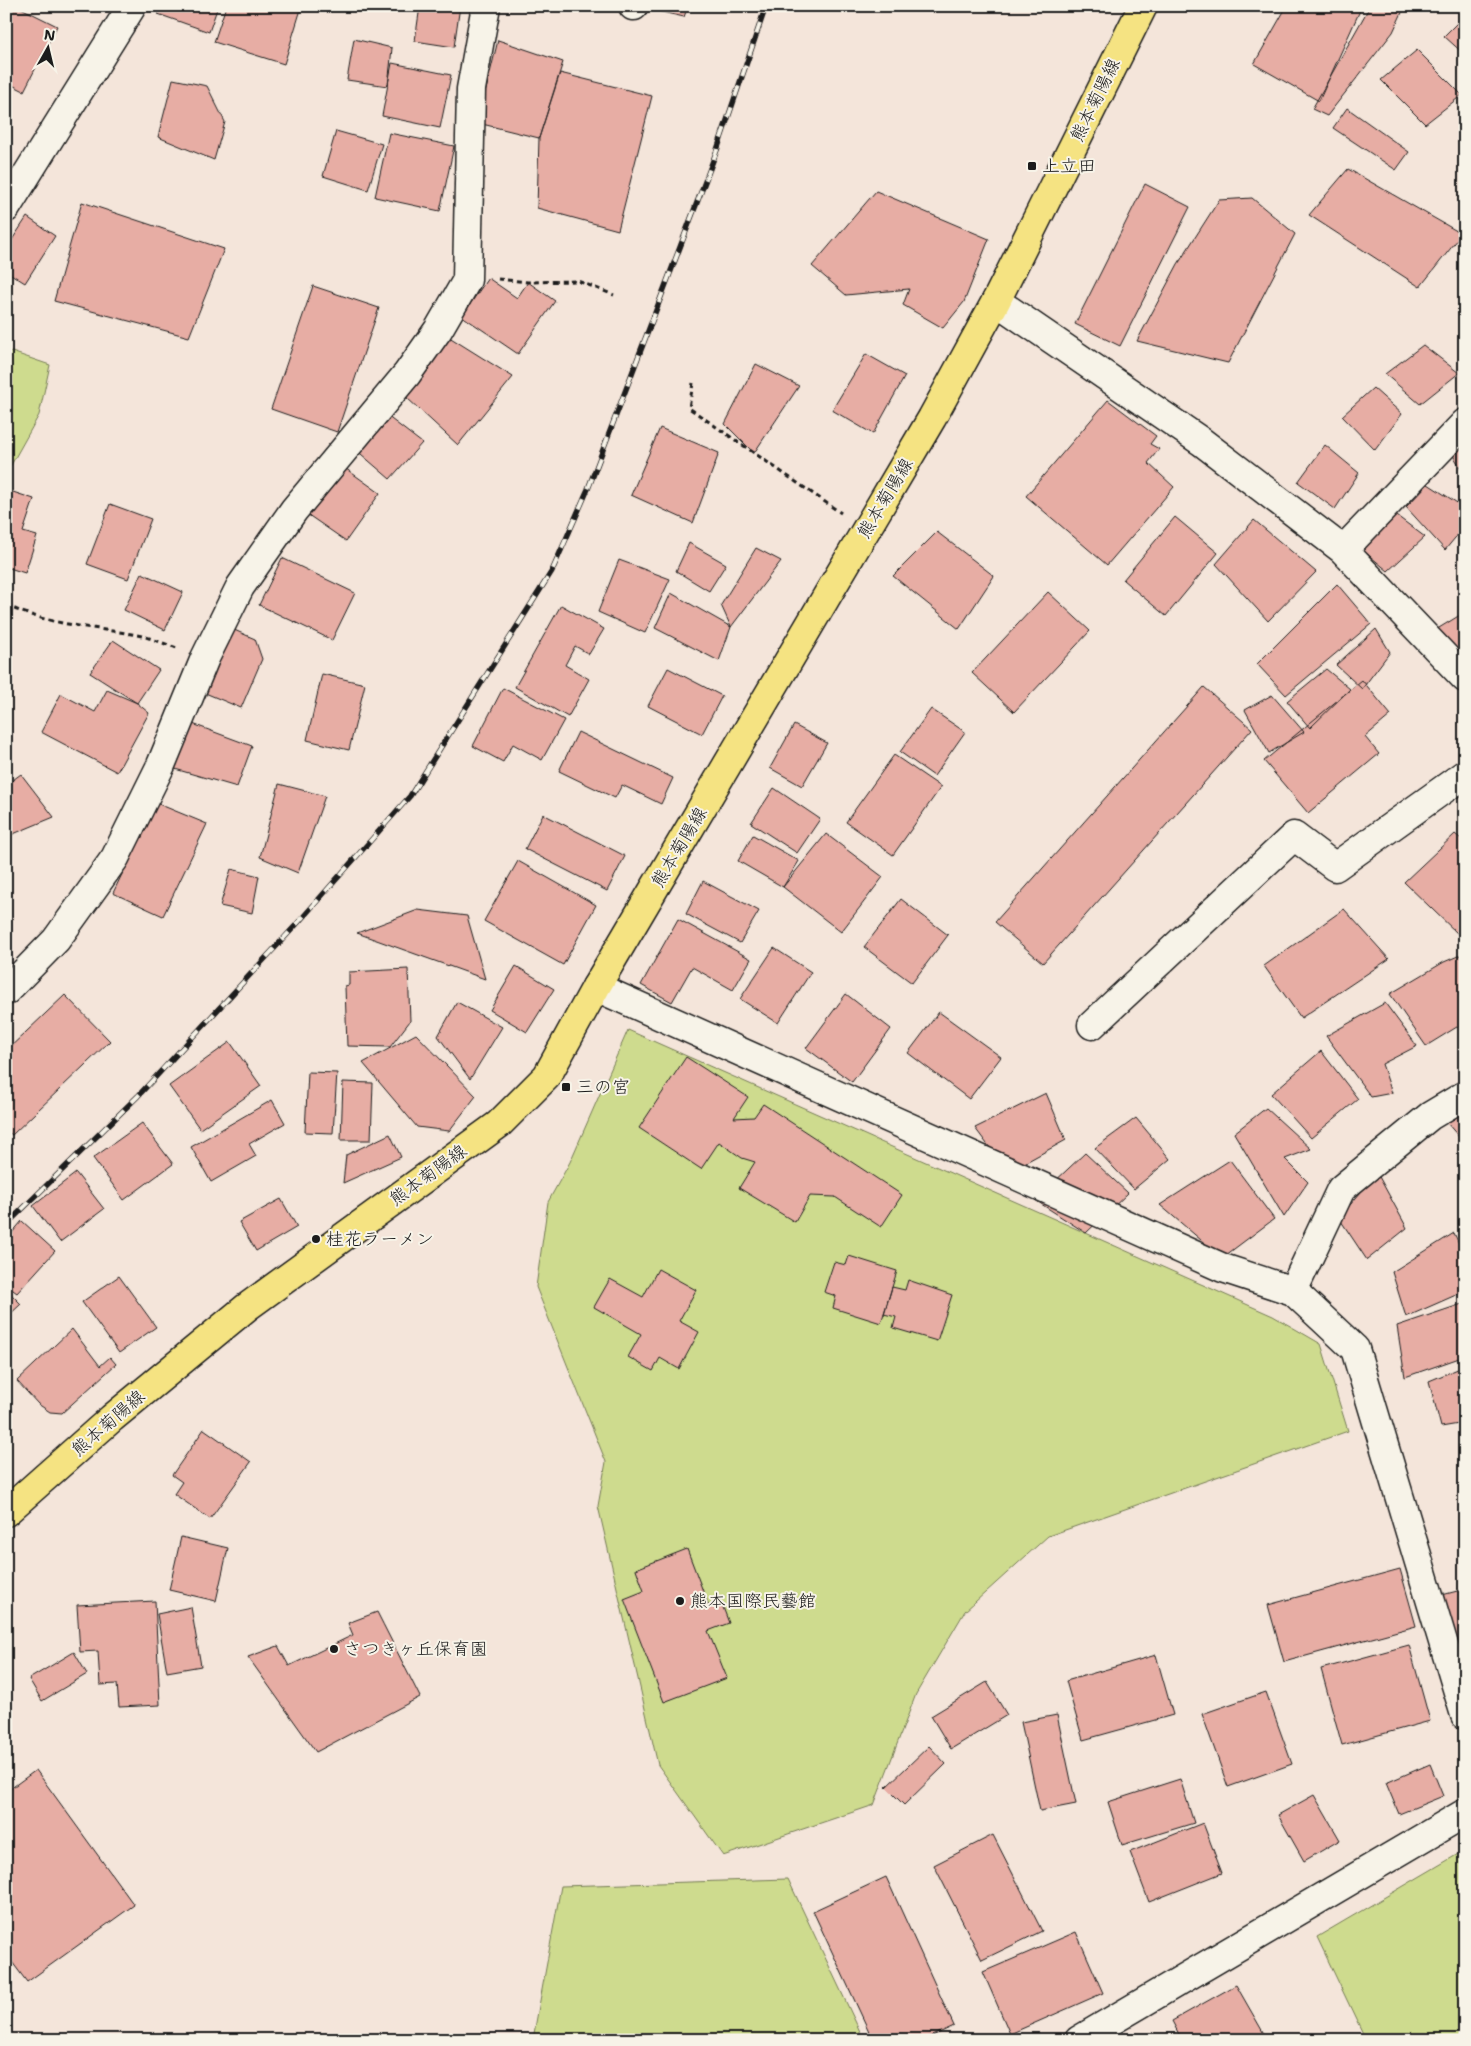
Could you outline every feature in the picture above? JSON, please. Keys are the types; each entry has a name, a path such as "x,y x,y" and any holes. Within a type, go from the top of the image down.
{"main road":[{"name":"熊本菊陽線","path":"6,1512 112,1418 247,1307 499,1124 547,1076 596,987 932,418 996,301 1143,6"}],"street":[{"path":"6,208 132,6"},
{"path":"6,991 56,940 115,858 161,765 205,658 240,588 294,510 407,374 438,330 468,280 471,89 486,6"},
{"path":"996,301 1202,442 1343,550 1465,678"},
{"path":"1343,550 1465,423"},
{"path":"1092,1025 1294,836 1335,867 1465,774"},
{"path":"596,987 1223,1268 1293,1291 1355,1349 1465,1715"},
{"path":"1293,1291 1341,1188 1430,1116 1465,1095"},
{"path":"1079,2040 1465,1813"}],"path":[{"path":"468,280 488,278 528,282 578,281 614,295"},
{"path":"693,383 689,408 866,530"},
{"path":"6,605 25,614 78,626 139,635 205,658"}],"green space":[{"path":"6,350 50,365 39,415 6,474"},
{"path":"628,1030 1273,1316 1321,1344 1348,1431 1048,1536 965,1611 916,1694 874,1805 723,1856 658,1765 598,1506 606,1462 536,1287 548,1202 570,1162"},
{"path":"1465,1850 1465,2040 1366,2040 1317,1937"},
{"path":"788,1879 864,2040 533,2039 561,1886"}],"building":[{"path":"6,6 17,6 57,26 24,91 6,82"},
{"path":"164,6 218,6 209,32 158,14"},
{"path":"226,6 302,6 284,64 214,42"},
{"path":"420,6 460,6 454,47 415,41"},
{"path":"644,6 688,6 684,17 644,8"},
{"path":"1287,6 1362,6 1319,101 1254,64"},
{"path":"1370,6 1405,6 1393,32 1327,116 1312,109"},
{"path":"1463,17 1465,18 1465,55 1444,36"},
{"path":"354,39 392,48 388,86 347,80"},
{"path":"498,40 563,62 539,138 478,123"},
{"path":"1417,50 1462,95 1425,124 1381,80"},
{"path":"392,63 451,75 440,128 382,116"},
{"path":"560,73 652,96 618,230 537,208 539,138"},
{"path":"173,79 207,86 225,122 214,160 158,137"},
{"path":"1347,108 1409,152 1396,170 1333,128"},
{"path":"336,131 382,144 368,190 323,176"},
{"path":"389,133 454,146 440,211 375,197"},
{"path":"1348,169 1462,234 1420,287 1309,215"},
{"path":"1145,184 1190,207 1120,346 1075,324"},
{"path":"876,191 989,239 964,302 943,328 903,305 909,289 846,295 812,266"},
{"path":"1252,198 1295,234 1228,363 1137,341 1178,264 1219,200"},
{"path":"82,202 224,249 189,337 54,301"},
{"path":"27,217 55,236 25,283 6,271 6,249"},
{"path":"488,278 517,298 528,282 555,301 518,354 462,316"},
{"path":"313,286 379,308 337,432 271,409"},
{"path":"438,330 513,377 458,445 407,398 407,374"},
{"path":"1423,345 1459,373 1420,404 1385,374"},
{"path":"866,354 905,376 873,434 832,410"},
{"path":"756,364 799,386 754,453 725,424"},
{"path":"1373,388 1402,414 1375,450 1342,416"},
{"path":"1108,400 1156,436 1150,444 1159,449 1148,463 1174,487 1107,565 1026,496"},
{"path":"378,409 422,443 390,479 354,448"},
{"path":"660,428 719,453 693,523 631,495"},
{"path":"1465,443 1465,474 1452,454"},
{"path":"1325,445 1359,473 1335,509 1298,482"},
{"path":"335,461 380,493 346,541 301,510"},
{"path":"1428,484 1465,508 1465,526 1445,550 1406,507"},
{"path":"7,490 34,499 23,532 37,536 25,573 6,567"},
{"path":"110,504 151,519 128,579 87,564"},
{"path":"1393,513 1425,537 1388,571 1360,548"},
{"path":"1175,517 1218,553 1166,616 1123,580"},
{"path":"1254,520 1316,572 1268,621 1216,564"},
{"path":"937,532 994,576 959,629 893,576"},
{"path":"689,543 726,564 709,591 676,571"},
{"path":"756,548 781,561 731,627 721,605"},
{"path":"282,558 355,593 332,640 259,605"},
{"path":"619,560 670,579 645,633 598,612"},
{"path":"142,573 183,592 165,630 124,610"},
{"path":"1337,584 1371,624 1286,695 1257,664"},
{"path":"1048,592 1090,631 1014,712 972,673"},
{"path":"671,593 731,627 719,661 655,628"},
{"path":"561,605 604,629 589,654 575,646 565,665 589,679 568,717 515,687"},
{"path":"1465,612 1465,676 1434,631"},
{"path":"225,626 255,639 262,659 241,708 198,690"},
{"path":"1376,629 1390,652 1362,689 1336,665"},
{"path":"113,640 159,670 137,703 90,673"},
{"path":"668,668 722,696 702,734 648,706"},
{"path":"1326,669 1350,689 1310,728 1287,701"},
{"path":"322,674 365,684 349,750 307,740"},
{"path":"1362,680 1391,715 1365,737 1379,754 1308,813 1264,761"},
{"path":"1204,687 1252,729 1043,963 995,922"},
{"path":"503,688 564,720 542,760 513,744 503,762 473,746"},
{"path":"107,690 137,703 149,713 117,772 41,732 61,694 95,712"},
{"path":"1272,695 1304,732 1269,753 1245,710"},
{"path":"931,709 965,732 934,776 900,752"},
{"path":"190,723 252,746 237,787 175,769"},
{"path":"794,725 827,743 802,786 770,768"},
{"path":"578,732 673,778 661,804 622,785 615,798 559,771"},
{"path":"894,755 941,787 893,855 846,822"},
{"path":"21,774 54,817 6,837 6,785"},
{"path":"279,784 325,796 298,873 260,857"},
{"path":"774,788 820,819 797,853 751,823"},
{"path":"156,803 207,824 163,916 113,893"},
{"path":"543,814 625,856 607,891 525,849"},
{"path":"826,834 883,877 841,932 783,887"},
{"path":"1455,834 1465,842 1465,926 1458,934 1404,882"},
{"path":"753,835 799,861 783,887 738,861"},
{"path":"518,861 596,905 563,965 484,921"},
{"path":"231,869 259,876 252,913 220,906"},
{"path":"703,881 759,911 740,943 686,914"},
{"path":"901,899 948,935 912,983 864,947"},
{"path":"1344,909 1389,959 1301,1018 1264,966"},
{"path":"418,910 467,916 485,979 357,933"},
{"path":"678,919 751,959 733,990 692,967 672,1002 641,985"},
{"path":"774,948 811,972 778,1023 740,999"},
{"path":"1465,953 1465,1022 1426,1046 1390,994 1444,962"},
{"path":"516,966 554,989 527,1032 490,1010"},
{"path":"408,969 410,1021 390,1047 347,1046 345,986 349,985 349,972"},
{"path":"846,994 891,1029 852,1082 806,1048"},
{"path":"65,995 110,1041 12,1135 6,1130 6,1051"},
{"path":"457,1002 502,1027 470,1079 438,1036"},
{"path":"1385,1003 1417,1046 1382,1064 1392,1093 1371,1097 1326,1036"},
{"path":"939,1012 1001,1057 969,1099 908,1053"},
{"path":"416,1034 476,1096 449,1131 417,1127 363,1063"},
{"path":"230,1042 261,1086 200,1129 169,1086"},
{"path":"1321,1051 1358,1099 1311,1138 1271,1094"},
{"path":"686,1057 748,1097 734,1118 754,1117 763,1104 902,1195 881,1227 835,1197 810,1196 795,1222 739,1188 755,1162 742,1158 719,1142 701,1169 639,1128"},
{"path":"308,1072 337,1073 333,1133 305,1132"},
{"path":"343,1082 373,1083 371,1140 341,1140"},
{"path":"1046,1093 1066,1140 1008,1172 975,1128"},
{"path":"272,1100 285,1123 249,1144 256,1156 211,1182 191,1147"},
{"path":"1266,1108 1311,1149 1285,1159 1308,1182 1284,1217 1234,1133"},
{"path":"1465,1112 1465,1144 1447,1123"},
{"path":"1136,1118 1170,1159 1134,1189 1095,1148"},
{"path":"142,1123 173,1164 124,1200 93,1158"},
{"path":"390,1134 401,1157 343,1183 346,1155"},
{"path":"1085,1153 1128,1193 1086,1233 1035,1200"},
{"path":"1230,1160 1274,1219 1222,1258 1160,1205"},
{"path":"76,1173 104,1209 60,1242 33,1206"},
{"path":"1377,1173 1407,1228 1367,1260 1339,1218"},
{"path":"281,1199 297,1227 256,1251 239,1222"},
{"path":"22,1221 55,1251 17,1293 6,1285 6,1240"},
{"path":"1454,1233 1465,1256 1465,1291 1406,1317 1392,1272"},
{"path":"849,1256 897,1271 881,1323 833,1308 836,1296 824,1292 834,1262 846,1265"},
{"path":"658,1269 696,1290 679,1321 699,1332 679,1369 660,1358 653,1371 628,1357 641,1334 594,1307 610,1279 643,1297"},
{"path":"119,1276 156,1327 119,1353 82,1302"},
{"path":"908,1280 952,1295 937,1341 893,1328 896,1317 884,1314 892,1287 905,1290"},
{"path":"6,1289 21,1304 6,1318"},
{"path":"1465,1303 1465,1356 1405,1377 1397,1326"},
{"path":"72,1329 100,1366 110,1357 116,1364 62,1413 50,1412 38,1404 17,1381"},
{"path":"1465,1366 1465,1423 1441,1427 1429,1381"},
{"path":"204,1429 251,1462 210,1519 174,1494 182,1482 172,1475"},
{"path":"181,1537 228,1548 216,1601 169,1590"},
{"path":"687,1549 709,1607 721,1602 729,1623 708,1631 727,1678 664,1702 624,1599 644,1591 636,1569"},
{"path":"1400,1569 1416,1626 1284,1662 1268,1605"},
{"path":"1465,1589 1465,1673 1442,1595"},
{"path":"155,1601 160,1705 119,1707 117,1684 100,1685 98,1651 80,1652 77,1605"},
{"path":"191,1607 201,1666 167,1672 157,1614"},
{"path":"377,1612 420,1697 316,1752 248,1657 278,1646 289,1666 353,1635 348,1623"},
{"path":"1409,1645 1430,1721 1342,1745 1321,1669"},
{"path":"74,1652 87,1674 42,1701 29,1679"},
{"path":"1156,1655 1173,1715 1083,1740 1066,1681"},
{"path":"987,1682 1007,1715 951,1749 931,1716"},
{"path":"1266,1692 1292,1764 1228,1787 1202,1714"},
{"path":"1057,1715 1076,1804 1040,1811 1021,1722"},
{"path":"929,1746 946,1764 904,1805 886,1787"},
{"path":"1430,1764 1443,1796 1399,1814 1386,1783"},
{"path":"36,1770 134,1905 27,1982 6,1954 6,1792"},
{"path":"1180,1779 1194,1823 1122,1845 1108,1802"},
{"path":"1314,1795 1340,1840 1304,1861 1278,1815"},
{"path":"1203,1823 1222,1873 1149,1902 1130,1852"},
{"path":"993,1835 1042,1931 982,1960 934,1865"},
{"path":"886,1877 954,2026 924,2040 873,2040 813,1911"},
{"path":"1076,1932 1103,1993 1010,2034 983,1972"},
{"path":"1236,1985 1267,2039 1182,2040 1172,2021"}],"railway":[{"path":"6,1225 138,1096 296,925 410,796 552,571 588,489 717,150 766,6"}],"place":[{"name":"上立田","path":"1032,166"},
{"name":"三の宮","path":"566,1087"},
{"name":"桂花ラーメン","path":"316,1239"},
{"name":"熊本国際民藝館","path":"680,1601"},
{"name":"さつきヶ丘保育園","path":"334,1649"}]}
